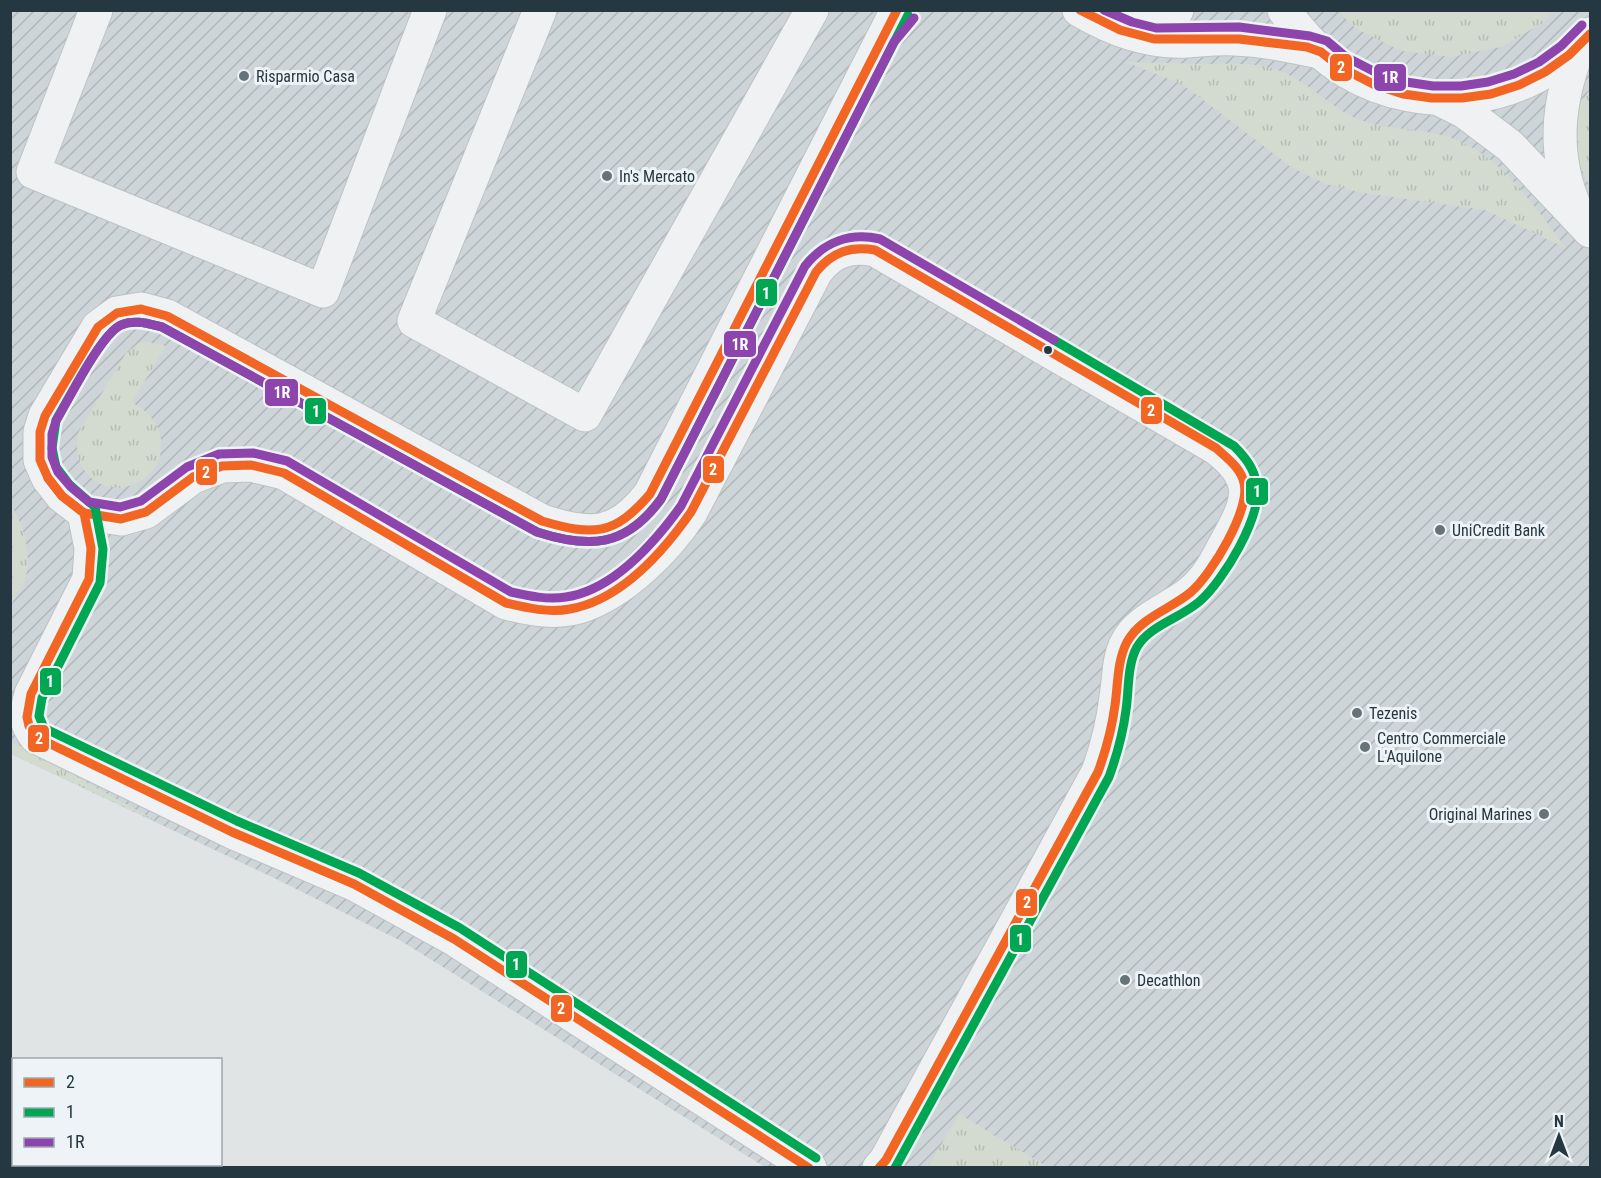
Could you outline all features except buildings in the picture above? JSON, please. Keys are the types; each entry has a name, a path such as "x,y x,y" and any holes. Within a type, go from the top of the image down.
{"street":[{"path":"96,10 33,172 323,291 430,10"},
{"path":"540,10 414,321 585,415 812,10"},
{"path":"879,1167 886,1160 1089,790 1109,740 1120,661 1127,642 1148,621 1203,582 1242,512 1245,492 1238,468 1216,448 875,250 851,248 826,259 816,272 691,512 671,540 613,590 578,607 540,610 506,603 284,473 250,465 222,466 193,477 146,512 121,519 84,513 62,496 48,478 40,460 40,432 45,416 98,327 117,313 141,309 167,316 542,521 557,526 590,531 604,530 619,525 631,516 650,494 891,23 905,10"},
{"path":"1079,10 1112,27 1146,39 1166,41 1249,40 1284,44 1320,52"},
{"path":"1112,27 1143,26 1168,17 1177,10"},
{"path":"1284,10 1307,40 1346,71 1375,85 1407,95 1439,99 1469,98 1513,88 1553,67 1584,41"},
{"path":"1584,41 1564,87 1560,136 1564,173 1586,226"},
{"path":"1439,99 1465,112 1510,146 1586,226"},
{"path":"84,513 91,548 89,579 31,694 27,711 27,726 36,737 232,832 354,884 454,939 810,1167"}],"shaded area":[{"path":"11,11 1590,11 1590,1167 765,1167 401,941 276,879 11,754"}],"green space":[{"path":"1338,11 1554,11 1544,22 1501,47 1451,57 1401,51 1355,28"},
{"path":"1125,62 1236,64 1274,69 1293,77 1340,110 1360,120 1381,126 1434,133 1465,144 1499,167 1514,182 1566,248 1485,210 1364,193 1326,184 1291,167 1189,89"},
{"path":"1590,90 1590,186 1581,167 1574,136 1576,115"},
{"path":"148,342 166,346 132,402 149,415 158,430 161,440 159,459 155,468 139,482 116,488 105,486 95,481 82,465 78,455 79,431 126,353 139,343"},
{"path":"11,506 26,541 28,561 25,580 11,605"},
{"path":"11,741 162,824 11,754"},
{"path":"959,1114 1048,1167 928,1167"}],"transit line":[{"name":"2","path":"879,1168 886,1160 1098,772 1110,731 1120,665 1127,642 1140,626 1183,598 1199,584 1228,541 1236,524 1245,494 1244,483 1237,468 1216,448 875,250 866,249 850,250 835,255 816,272 691,512 667,543 654,558 623,585 589,604 570,609 546,610 506,603 284,473 251,465 222,466 193,477 146,512 121,519 84,513 62,496 48,478 40,460 40,432 45,416 98,327 117,313 141,309 167,316 542,521 589,530 613,525 637,508 650,494 897,10"},
{"name":"2","path":"1080,10 1120,30 1154,39 1239,39 1307,47 1321,52 1340,67 1375,85 1403,94 1432,98 1462,98 1491,94 1519,85 1545,72 1569,55 1590,34"},
{"name":"1R","path":"1104,10 1132,22 1156,28 1239,27 1310,36 1327,41 1346,57 1379,74 1406,82 1433,86 1461,86 1488,82 1514,74 1539,62 1561,46 1582,25"},
{"name":"1","path":"816,1158 460,928 359,873 237,821 44,728 39,716 42,698 100,583 103,549 95,507 69,484 56,467 52,448 56,420 95,353 121,325 131,322 142,323 162,327 537,532 574,541 590,542 620,535 648,515 661,499 908,15"},
{"name":"1R","path":"914,18 894,42 661,499 648,515 620,535 590,542 574,541 537,532 162,327 142,323 126,323 113,331 77,383 56,421 52,434 52,457 58,472 89,502 120,507 141,501 187,467 219,454 253,453 287,461 511,592 559,598 583,593 616,575 646,549 681,506 805,266 829,245 848,238 880,239 1054,340"},
{"name":"1","path":"895,1168 1109,777 1121,736 1130,670 1137,647 1150,633 1192,607 1209,592 1239,548 1257,498 1254,473 1234,446 1054,340"},
{"name":"2","path":"48,478 62,496 84,513 91,548 89,579 31,694 27,717 29,726 36,737 232,832 354,884 454,939 809,1168"}],"place":[{"name":"Risparmio Casa","path":"244,76"},
{"name":"In's Mercato","path":"607,176"},
{"name":"UniCredit Bank","path":"1440,530"},
{"name":"Tezenis","path":"1357,713"},
{"name":"Centro Commerciale L'Aquilone","path":"1365,747"},
{"name":"Original Marines","path":"1544,814"},
{"name":"Decathlon","path":"1125,980"}]}
